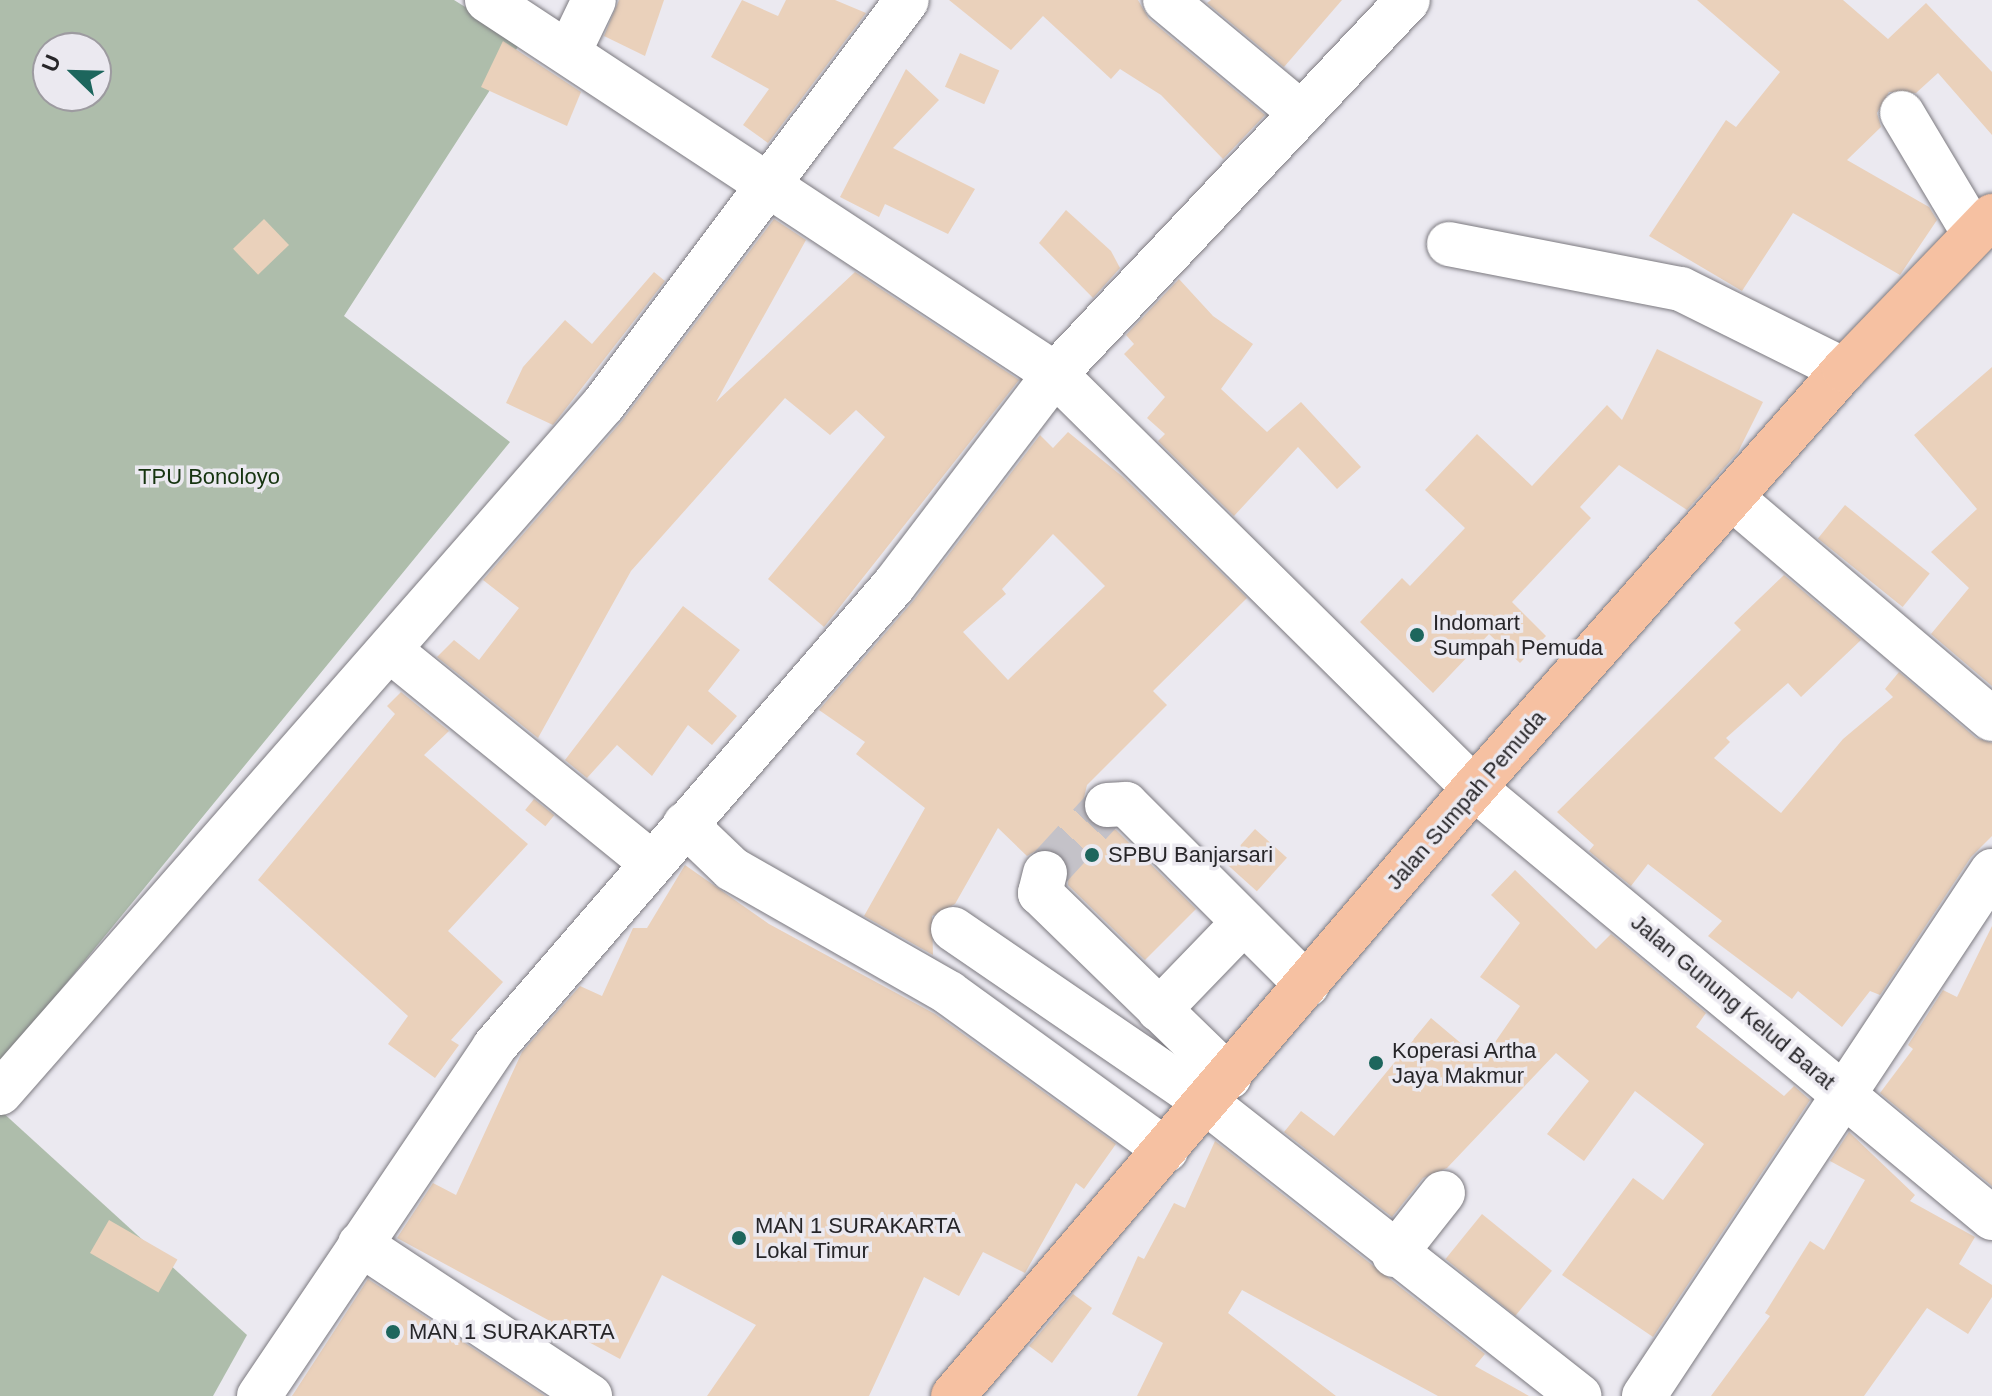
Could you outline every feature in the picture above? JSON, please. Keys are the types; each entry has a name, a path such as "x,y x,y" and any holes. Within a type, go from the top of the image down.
{"highway":[{"name":"Jalan Sumpah Pemuda","path":"953,1396 1474,788 1844,370 1983,224"}],"street":[{"name":"Jalan Gunung Kelud Barat","path":"487,0 570,50 1055,374 1474,788 1992,1218"},
{"path":"570,50 594,0"},
{"path":"0,1093 392,652 603,405 773,185 907,0"},
{"path":"1165,0 1301,113"},
{"path":"259,1396 494,1047 894,585 1055,374 1301,113 1398,4"},
{"path":"1902,113 1983,224"},
{"path":"1449,244 1681,289 1844,370"},
{"path":"1732,498 1992,719"},
{"path":"392,652 652,863"},
{"path":"1107,805 1126,804 1307,985"},
{"path":"685,824 732,869 949,993 1166,1150"},
{"path":"1644,1396 1992,871"},
{"path":"1045,873 1040,893 1159,1010 1218,1090 1394,1255 1579,1396"},
{"path":"1159,1010 1244,922"},
{"path":"953,929 1218,1090"},
{"path":"1394,1255 1443,1193"},
{"path":"360,1244 590,1396"}],"green space":[{"name":"TPU Bonoloyo","path":"0,0 454,0 521,42 344,316 510,442 0,1064"},
{"path":"0,1110 247,1335 213,1396 0,1396"}],"building":[{"path":"619,0 664,0 645,56 604,36"},
{"path":"742,0 778,16 786,0 835,0 866,13 768,143 743,125 769,89 711,57"},
{"path":"949,0 1138,0 1149,19 1265,115 1223,159 1161,95 1120,69 1111,79 1043,16 1011,50"},
{"path":"1211,0 1342,0 1284,67 1207,3"},
{"path":"1697,0 1843,0 1888,39 1926,3 1992,72 1992,135 1938,73 1916,93 1889,92 1877,113 1881,127 1847,160 1929,207 1937,220 1900,275 1793,213 1742,291 1649,236 1726,120 1736,127 1780,72"},
{"path":"503,41 581,92 567,126 481,87"},
{"path":"960,53 999,70 984,104 945,87"},
{"path":"906,69 939,100 893,148 975,189 948,234 885,204 879,217 840,197"},
{"path":"1066,210 1111,251 1120,268 1093,298 1039,243"},
{"path":"264,219 289,245 258,275 233,249"},
{"path":"774,219 806,240 716,402 855,272 1019,380 824,627 768,579 885,437 856,410 830,435 785,398 631,571 538,738 437,657 454,640 479,660 519,608 483,580 622,421"},
{"path":"654,272 665,281 553,425 506,403 523,367 565,320 592,344"},
{"path":"1179,279 1213,316 1253,344 1221,389 1267,432 1301,402 1361,467 1337,489 1298,447 1234,516 1158,441 1165,434 1147,418 1165,397 1124,354 1134,344 1126,335"},
{"path":"1657,349 1763,402 1738,452 1687,510 1619,465 1580,507 1591,518 1512,602 1546,636 1520,663 1489,634 1433,693 1360,622 1402,578 1410,586 1465,528 1425,490 1477,434 1532,486 1607,405 1622,420"},
{"path":"1992,367 1992,686 1931,634 1969,588 1931,552 1977,509 1914,435"},
{"path":"1068,432 1123,477 1247,598 1153,691 1167,705 1087,785 1082,806 1087,819 1116,830 1196,909 1145,960 1068,885 1069,867 1062,855 1039,849 1027,856 998,828 955,904 932,916 933,955 864,916 925,808 856,754 865,742 819,710 914,600 1040,435 1053,448","holes":["1053,534 1105,586 1008,680 963,632 1006,594 1002,589"]},
{"path":"1845,505 1930,574 1903,607 1818,538"},
{"path":"1784,575 1861,640 1801,697 1788,683 1726,738 1730,742 1714,758 1781,813 1843,739 1893,697 1885,689 1899,672 1976,738 1992,743 1992,836 1971,857 1880,995 1870,991 1842,1027 1798,991 1792,999 1708,936 1722,921 1648,864 1631,886 1589,851 1594,845 1557,812 1741,630 1734,623"},
{"path":"683,606 740,650 708,691 737,716 712,745 688,725 652,776 617,745 587,778 565,760"},
{"path":"401,692 449,731 424,755 528,844 448,931 503,982 451,1040 459,1045 435,1078 388,1044 408,1016 258,880 395,714 387,706"},
{"path":"534,799 554,815 545,826 525,810"},
{"path":"1255,829 1287,858 1257,891 1225,862"},
{"path":"685,865 769,924 935,1014 1116,1144 1084,1189 1076,1183 1025,1273 983,1252 959,1296 924,1277 869,1396 707,1396 756,1325 662,1275 620,1359 397,1238 433,1183 456,1195 522,1052 580,986 602,996 633,928 647,928"},
{"path":"1515,870 1596,949 1611,934 1706,1013 1696,1027 1784,1096 1794,1086 1810,1100 1653,1337 1562,1275 1633,1178 1663,1200 1704,1144 1635,1091 1584,1161 1547,1134 1589,1081 1556,1053 1447,1168 1423,1178 1392,1217 1284,1132 1301,1111 1334,1136 1431,1018 1482,1061 1520,1006 1480,977 1520,923 1491,895"},
{"path":"1992,926 1992,1186 1880,1093 1913,1049 1908,1045 1943,990 1957,997"},
{"path":"1849,1132 1915,1195 1910,1201 1975,1237 1959,1264 1992,1285 1992,1297 1968,1334 1927,1308 1864,1396 1711,1396 1770,1316 1765,1313 1810,1241 1824,1250 1865,1180 1830,1161"},
{"path":"1215,1141 1485,1354 1475,1366 1529,1396 1438,1396 1242,1290 1228,1313 1336,1396 1137,1396 1163,1343 1112,1314 1138,1256 1144,1259 1174,1203 1185,1208"},
{"path":"1482,1214 1552,1271 1515,1316 1445,1259"},
{"path":"109,1220 177,1260 158,1292 90,1253"},
{"name":"MAN 1 SURAKARTA","path":"368,1279 545,1396 292,1396"},
{"path":"1073,1294 1092,1308 1052,1363 1029,1346"}],"tunnel":[{"path":"1045,873 1107,805"}],"place":[{"name":"Indomart Sumpah Pemuda","path":"1417,635"},
{"name":"SPBU Banjarsari","path":"1092,855"},
{"name":"Koperasi Artha Jaya Makmur","path":"1376,1063"},
{"name":"MAN 1 SURAKARTA Lokal Timur","path":"739,1238"},
{"name":"MAN 1 SURAKARTA","path":"393,1332"}]}
